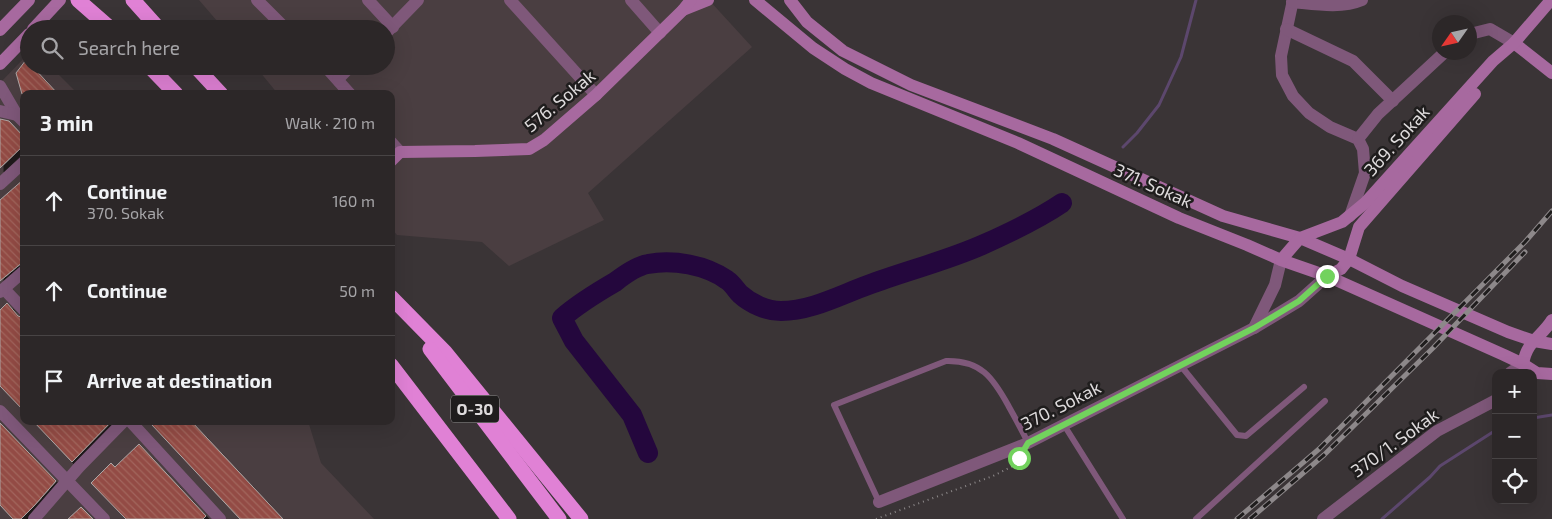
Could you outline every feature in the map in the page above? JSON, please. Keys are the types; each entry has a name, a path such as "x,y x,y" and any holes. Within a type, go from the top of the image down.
{"highway":[{"path":"78,0 101,20"},
{"path":"133,0 151,20"},
{"path":"158,75 172,90"},
{"path":"203,75 217,90"},
{"path":"395,301 445,352 581,519"},
{"name":"O-30","path":"395,302 559,519"},
{"name":"O-30","path":"395,370 509,519"},
{"path":"484,486 503,519"}],"main road":[{"path":"0,30 29,0"},
{"path":"41,20 60,0"},
{"path":"687,5 708,0"},
{"name":"371. Sokak","path":"754,0 813,48 871,84 1018,143 1178,218 1281,260 1327,276 1523,364 1528,369"},
{"name":"371. Sokak","path":"790,0 807,22 843,51 911,85 1054,139 1223,216 1300,238 1349,259 1402,286 1508,332 1534,341 1552,344"},
{"name":"369. Sokak","path":"1349,259 1359,227 1500,66 1512,46 1552,0"},
{"name":"576. Sokak","path":"396,156 529,149 544,140 596,95 687,5"},
{"path":"0,64 20,43"},
{"path":"1512,46 1552,73"},
{"name":"369. Sokak","path":"1300,238 1342,222 1365,203 1493,61 1512,46"},
{"path":"1281,260 1300,238"},
{"path":"1327,276 1341,270 1349,259"},
{"path":"1523,364 1525,353 1552,320"},
{"name":"371. Sokak","path":"1537,375 1552,374"}],"street":[{"path":"257,0 277,20"},
{"path":"368,0 382,20"},
{"path":"395,24 418,0"},
{"path":"510,0 596,95"},
{"path":"631,0 660,33"},
{"path":"1350,216 1365,173 1363,149 1358,139 1309,114 1293,96 1282,75 1281,56 1292,1 1336,5 1352,4 1362,0"},
{"path":"1286,29 1353,61 1394,101"},
{"path":"1477,32 1490,29 1512,46"},
{"path":"1358,139 1378,114 1437,60"},
{"path":"334,75 347,90"},
{"path":"338,79 342,75"},
{"path":"0,86 20,116"},
{"path":"0,111 20,118"},
{"path":"0,184 20,166"},
{"path":"1254,328 1275,285 1281,260"},
{"path":"20,274 2,290 20,306"},
{"name":"370. Sokak","path":"879,502 1028,443 1064,425 1254,328 1299,301 1327,276"},
{"path":"1516,369 1523,364"},
{"name":"370/1. Sokak","path":"1323,519 1437,432 1492,400"},
{"path":"0,411 104,519"},
{"path":"34,519 67,480 120,425"},
{"path":"134,425 216,518"}],"lane":[{"path":"879,502 834,405 946,361 954,360 970,363 990,376 1028,443"},
{"path":"1180,366 1237,435 1246,436 1304,387"},
{"path":"1196,519 1325,401"},
{"path":"1064,425 1122,519"}],"path":[{"path":"876,519 993,476 1016,464 1028,443"}],"shaded area":[{"path":"199,0 709,0 752,47 588,193 604,220 509,266 482,242 397,235 395,233 395,90 275,90 262,75 395,75 395,20 216,20"},
{"path":"20,62 20,75 59,75 74,90 20,90 20,425 309,425 321,463 374,519 0,519 0,83"}],"building":[{"path":"20,68 20,75 40,75 54,90 21,90 16,73"},
{"path":"0,119 9,121 20,133 20,149 0,168"},
{"path":"20,182 20,264 0,281 0,200"},
{"path":"7,303 20,317 20,407 0,386 0,310"},
{"path":"0,423 56,481 21,519 13,519 0,505"},
{"path":"37,425 108,425 72,462"},
{"path":"152,425 195,425 283,519 240,519"},
{"path":"139,444 206,516 203,519 126,519 91,483 111,463 115,467"},
{"path":"81,507 93,519 68,519"}],"waterway":[{"path":"1123,147 1137,133 1159,105 1181,57 1196,0"},
{"path":"648,453 632,415 574,341 562,318 581,303 630,271 644,265 658,263 689,264 719,275 729,282 744,298 759,306 776,311 792,310 825,302 882,280 968,251 1023,226 1062,203"},
{"path":"1537,417 1552,415"},
{"path":"1382,519 1440,466 1492,433"}],"railway":[{"path":"1237,519 1319,449 1525,242 1552,211"},
{"path":"1250,519 1324,455 1433,348 1525,252"}],"route":[{"path":"1019,458 1028,443 1254,328 1299,301 1327,276"}]}
